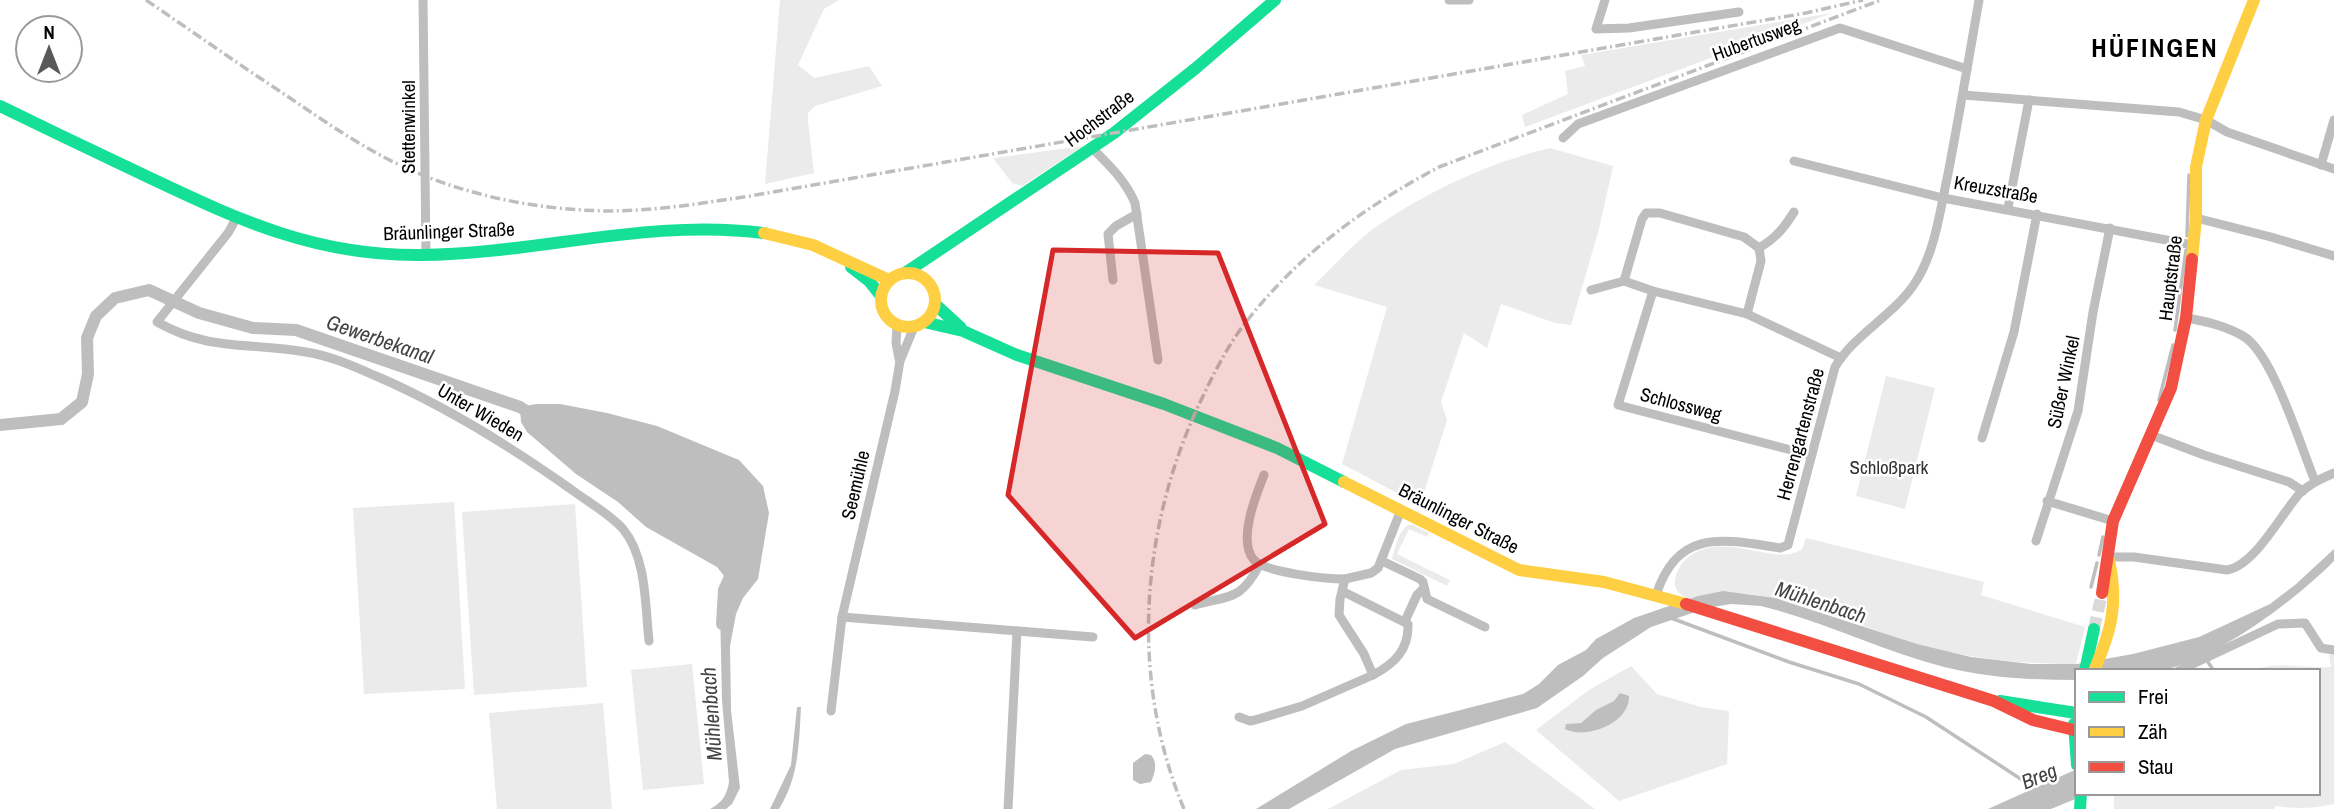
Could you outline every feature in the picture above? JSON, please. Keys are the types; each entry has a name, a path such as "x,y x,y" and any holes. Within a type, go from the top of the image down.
{"main road":[{"name":"Hochstraße","path":"905,273 1092,148 1175,84 1275,0"},
{"name":"Hauptstraße","path":"2102,593 2113,521 2171,388 2186,317 2196,218 2196,167 2206,120 2254,0"},
{"name":"Bräunlinger Straße","path":"0,106 236,219 332,248 396,255 426,255 712,228 789,237 839,258"},
{"path":"930,284 936,252"},
{"path":"839,258 889,281"},
{"path":"839,258 869,281 881,296 884,313 897,325 919,325 931,314 935,304 930,284 919,275 905,273 889,281 881,296"},
{"name":"Bräunlinger Straße","path":"935,304 963,331"},
{"name":"Bräunlinger Straße","path":"919,325 963,331 1017,355 1164,404 1277,448 1519,570 1604,582 1656,595 1994,701 2047,724 2074,730"},
{"name":"Hauptstraße","path":"2095,669 2112,628 2117,594 2108,556"},
{"path":"2085,669 2094,629"},
{"name":"Bräunlinger Straße","path":"1994,701 2075,711"},
{"path":"2075,720 2075,750"}],"street":[{"name":"Stettenwinkel","path":"424,0 426,255"},
{"path":"1449,0 1469,0"},
{"path":"1605,0 1596,29 1629,28 1739,12"},
{"name":"Herrengartenstraße","path":"1656,595 1674,558 1685,549 1728,541 1780,548 1788,545 1810,455 1832,378 1841,358 1913,286 1931,246 1943,198 1979,0"},
{"name":"Hubertusweg","path":"1563,138 1578,124 1840,28 1967,69"},
{"path":"1963,95 2179,112 2206,120 2227,132 2334,169"},
{"path":"2008,208 2029,100"},
{"path":"2321,165 2334,120"},
{"path":"1092,148 1128,186 1137,214 1157,360"},
{"name":"Kreuzstraße","path":"1794,161 1943,198 2193,244"},
{"path":"1624,281 1642,219 1646,213 1660,212 1744,237 1759,248 1761,261 1746,314"},
{"path":"1759,248 1784,228 1794,212"},
{"path":"1113,280 1108,234 1137,214"},
{"path":"1982,438 2014,332 2037,214"},
{"path":"2196,218 2334,256"},
{"name":"Unter Wieden","path":"236,219 228,233 157,322 179,335 218,344 307,352 339,360 393,383 480,428 559,481 622,528 640,571 649,641"},
{"name":"Süßer Winkel","path":"2036,541 2078,411 2093,313 2110,228"},
{"path":"1591,290 1624,281 1746,314 1841,358"},
{"name":"Schlossweg","path":"1653,291 1618,405 1810,455"},
{"path":"2186,317 2213,323 2245,336 2256,348 2291,412 2315,481"},
{"name":"Seemühle","path":"897,325 896,343 900,361"},
{"name":"Seemühle","path":"831,711 842,617 900,361 919,325"},
{"path":"2151,435 2204,456 2289,482 2303,491"},
{"path":"2108,556 2235,569 2247,559 2303,491 2315,481 2334,474"},
{"path":"1264,475 1251,508 1248,526 1250,552 1260,564 1314,577 1345,579 1371,573 1382,561 1401,510"},
{"path":"2047,501 2113,521"},
{"path":"1382,561 1420,579 1427,599 1485,626"},
{"path":"1195,605 1241,593 1260,564"},
{"path":"1345,579 1339,615 1364,654 1373,675"},
{"path":"1405,621 1417,595 1424,588"},
{"path":"1239,717 1250,721 1302,706 1373,675 1392,665 1401,654 1408,624 1342,591"},
{"path":"842,617 1093,637"},
{"path":"2182,669 2278,624 2305,623 2322,648 2334,650"},
{"path":"1008,809 1017,631"}],"highlighted area":[{"path":"1053,250 1218,253 1325,524 1135,638 1008,495"}],"green space":[{"path":"780,0 839,0 824,9 798,65 814,78 869,66 882,86 815,106 808,113 814,173 765,184"},
{"path":"1832,13 1525,127 1522,115 1568,94 1565,71 1585,66 1581,55"},
{"path":"1083,146 1022,186 1012,183 993,158"},
{"path":"1550,148 1613,166 1599,229 1571,325 1555,323 1501,304 1487,348 1464,333 1441,402 1447,420 1420,505 1342,464 1387,307 1314,285 1365,235 1414,203 1480,170"},
{"name":"Schloßpark","path":"1886,376 1935,388 1905,509 1856,496"},
{"path":"454,502 465,689 364,694 353,508"},
{"path":"575,504 587,687 474,695 462,512"},
{"path":"1408,525 1429,533 1427,537 1409,529 1397,554 1450,580 1447,586 1392,559 1399,536"},
{"path":"1806,538 1984,582 1981,595 2085,627 2076,664 2015,662 1976,657 1917,644 1833,615 1772,598 1714,594 1689,599 1676,589 1676,575 1682,563 1704,549 1735,547 1791,554 1802,549"},
{"path":"2334,654 2334,804 2304,808 2275,806 2274,809 2114,809 2114,795 2320,795 2320,669 2257,669 2280,665 2331,667 2329,655"},
{"path":"692,664 704,784 643,790 631,670"},
{"path":"1631,666 1657,694 1701,707 1729,711 1727,764 1619,801 1536,730 1589,690"},
{"path":"603,703 612,809 497,809 489,713"},
{"path":"1505,742 1595,809 1328,809 1401,770 1454,764"}],"shaded area":[{"path":"560,404 657,426 739,460 763,486 769,513 758,579 743,598 736,614 730,646 731,710 740,788 732,804 726,809 710,809 723,798 729,782 722,700 720,609 727,609 728,590 718,590 724,576 717,567 646,527 618,502 576,474 527,432 521,422 520,407"},
{"path":"2334,549 2334,561 2298,594 2252,628 2203,656 2166,669 2075,669 2075,680 2010,678 1961,671 1898,653 1761,606 1731,604 1707,608 1651,627 1603,658 1583,676 1537,708 1395,749 1289,809 1256,809 1351,751 1406,724 1523,694 1539,684 1558,665 1586,650 1596,639 1634,618 1698,596 1723,591 1775,598 1917,644 1971,657 2031,664 2077,664 2133,654 2199,637 2270,604"},
{"path":"1620,693 1629,696 1627,706 1615,721 1595,731 1574,732 1565,729 1566,724 1581,723 1596,710 1614,701"},
{"path":"797,707 801,707 798,747 791,785 779,809 770,809 791,765"},
{"path":"1145,754 1153,758 1155,772 1151,782 1140,784 1133,780 1133,763"},
{"path":"2075,770 2075,795 2085,795 2051,809 1988,809"}],"waterway":[{"path":"2187,236 2189,175"},
{"path":"2175,330 2186,250"},
{"name":"Gewerbekanal","path":"0,425 61,419 82,402 88,374 87,338 96,316 115,298 149,290 199,313 253,328 296,330 520,407 534,416"},
{"path":"2159,400 2173,345"},
{"path":"2099,555 2103,537"},
{"path":"2091,587 2097,563"},
{"name":"Gewerbekanal","path":"722,624 724,590 730,577"},
{"name":"Breg","path":"1671,618 1789,662 1859,684 1926,717 2036,789"},
{"path":"2206,659 2213,669"}],"tunnel":[{"path":"2094,629 2102,593"}],"railway":[{"path":"146,0 331,126 405,168 469,191 515,202 608,211 662,208 750,196 1806,13 1863,0"},
{"path":"1184,809 1166,758 1155,706 1149,653 1149,599 1155,546 1166,494 1183,443 1204,394 1237,335 1270,293 1313,251 1361,214 1439,167 1881,0"}],"traffic: fast":[{"path":"905,273 1114,133 1196,68 1275,0"},
{"path":"0,106 215,208 280,233 347,249 421,255 507,249 678,230 764,233"},
{"path":"851,267 869,281 881,296"},
{"path":"935,304 961,328"},
{"path":"924,322 963,331 1017,355 1164,404 1277,448 1344,482"},
{"path":"2085,669 2094,629"},
{"path":"2000,701 2075,713"},
{"path":"2074,724 2075,738"},
{"path":"2080,809 2081,795"}],"traffic: slow":[{"path":"2192,259 2196,218 2196,167 2206,120 2254,0"},
{"path":"764,233 813,245 889,280"},
{"path":"913,273 923,277 931,285 935,300 931,315 923,323 903,327 893,323 885,315 881,295 885,285 893,277 913,273"},
{"path":"1344,482 1519,570 1604,582 1686,604"},
{"path":"2095,669 2112,617 2113,590 2109,560"}],"traffic: jam":[{"path":"2102,593 2113,521 2171,388 2186,318 2192,259"},
{"path":"1686,604 1994,701 2033,720 2074,730"}],"district":[{"name":"HÜFINGEN","path":"2155,47"}],"water label":[{"name":"Mühlenbach","path":"1821,602"},
{"name":"Mühlenbach","path":"711,714"}]}
